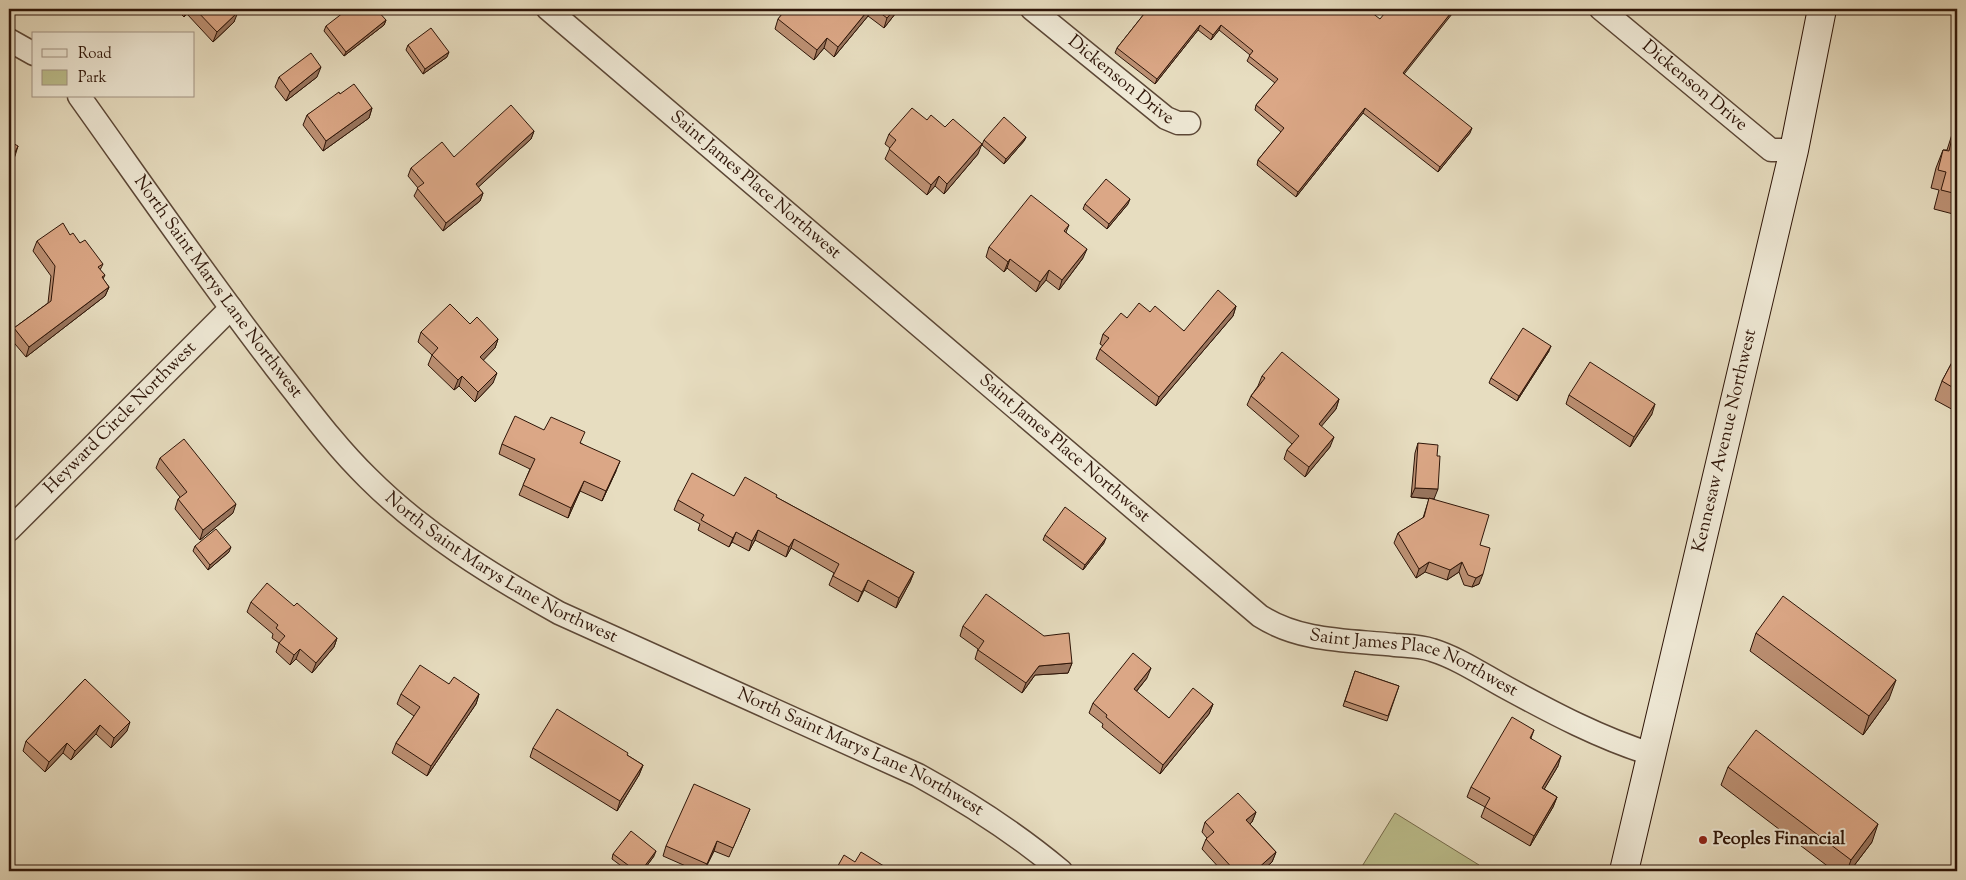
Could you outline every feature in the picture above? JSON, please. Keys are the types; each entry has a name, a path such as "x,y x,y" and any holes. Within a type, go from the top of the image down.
{"street":[{"name":"Saint James Place Northwest","path":"548,9 1260,616 1286,630 1315,638 1413,646 1432,650 1450,657 1553,712 1615,741 1651,754"},
{"name":"Dickenson Drive","path":"1032,9 1166,118 1178,123 1189,123"},
{"name":"Dickenson Drive","path":"1601,9 1772,150 1794,150"},
{"name":"Kennesaw Avenue Northwest","path":"1624,871 1794,150 1822,9"},
{"path":"9,40 32,53"},
{"name":"North Saint Marys Lane Northwest","path":"80,98 231,308 338,447 403,510 455,549 505,582 559,613 918,775 961,798 1032,846 1062,871"},
{"name":"Heyward Circle Northwest","path":"9,530 231,308"}],"green space":[{"path":"1395,813 1479,865 1476,871 1366,871 1361,868"}],"building":[{"path":"195,9 235,9 238,12 217,32"},
{"path":"348,9 376,9 386,20 346,52 326,26"},
{"path":"786,9 869,9 838,47 827,38 817,50 778,19"},
{"path":"875,9 895,9 887,18"},
{"path":"1148,9 1367,9 1380,19 1388,9 1454,9 1403,73 1472,128 1440,167 1365,108 1298,192 1258,160 1284,128 1256,105 1278,79 1249,56 1253,51 1221,25 1213,35 1200,25 1157,79 1117,48"},
{"path":"431,28 449,52 425,69 408,45"},
{"path":"311,53 321,67 290,92 279,77"},
{"path":"354,84 372,108 326,141 307,115 339,92 340,94"},
{"path":"511,105 534,131 476,184 483,193 446,223 417,188 424,183 411,168 442,142 454,157"},
{"path":"912,108 927,120 931,115 945,127 953,119 982,144 947,184 939,176 931,185 889,149 896,140 889,134"},
{"path":"1004,117 1026,137 1006,159 984,140"},
{"path":"1955,125 1957,126 1957,194 1941,190 1946,172 1938,170 1943,150 1949,151"},
{"path":"9,141 18,146 9,165"},
{"path":"1106,179 1130,199 1109,224 1085,204"},
{"path":"1031,195 1069,225 1064,231 1087,249 1062,280 1049,270 1040,282 1010,259 1008,262 989,247"},
{"path":"63,223 70,235 73,233 80,243 85,240 103,264 98,267 105,275 102,277 109,287 29,347 14,328 51,301 55,266 37,241"},
{"path":"1218,290 1236,306 1159,397 1100,349 1109,338 1103,334 1121,313 1127,318 1139,303 1150,312 1155,306 1184,331"},
{"path":"450,304 470,324 477,317 498,339 480,357 497,373 478,392 462,376 458,380 432,355 438,348 421,332"},
{"path":"1523,328 1551,346 1519,396 1491,378"},
{"path":"1282,352 1339,399 1319,424 1334,437 1309,467 1287,450 1299,436 1251,396 1265,378 1262,376"},
{"path":"1957,353 1957,390 1942,381"},
{"path":"1590,362 1655,404 1634,437 1569,395"},
{"path":"515,416 544,430 551,417 585,432 580,443 620,461 606,491 584,481 571,508 523,485 535,459 502,444"},
{"path":"184,439 236,504 203,530 178,499 187,492 160,458"},
{"path":"1418,443 1438,445 1437,456 1440,456 1438,489 1415,488"},
{"path":"692,473 734,496 745,477 777,495 776,497 914,572 899,598 868,580 862,592 833,576 839,564 794,539 789,547 758,530 752,541 736,532 733,538 701,520 704,515 678,500"},
{"path":"1429,498 1489,515 1480,545 1490,548 1483,574 1476,578 1468,575 1462,562 1450,570 1429,562 1419,569 1398,533 1424,517"},
{"path":"1065,507 1106,538 1085,565 1045,535"},
{"path":"216,529 231,547 210,565 195,546"},
{"path":"267,583 294,606 297,603 337,638 316,663 300,649 294,655 279,643 285,636 276,628 278,625 251,602"},
{"path":"986,594 1044,636 1069,633 1072,663 1039,666 1026,683 978,650 984,641 963,626"},
{"path":"1783,596 1896,680 1869,716 1756,633"},
{"path":"1133,653 1151,668 1134,689 1169,718 1193,688 1213,704 1163,765 1106,717 1107,715 1093,703"},
{"path":"420,665 449,684 454,677 479,694 431,766 396,743 420,707 401,694"},
{"path":"1355,671 1399,686 1388,716 1345,701"},
{"path":"85,679 130,722 114,738 100,725 75,751 67,743 49,762 26,741"},
{"path":"557,709 628,753 627,755 643,765 620,801 533,748"},
{"path":"1512,717 1534,730 1530,738 1561,756 1542,788 1557,797 1534,836 1485,807 1490,798 1471,787"},
{"path":"1756,730 1878,824 1851,860 1728,767"},
{"path":"694,784 750,809 733,848 717,841 707,864 666,846"},
{"path":"1238,793 1256,812 1246,820 1276,852 1255,871 1235,871 1206,839 1214,832 1205,822"},
{"path":"631,831 656,851 641,871 636,871 613,854"},
{"path":"861,852 892,871 835,871 844,855 855,862"}],"place":[{"name":"Peoples Financial","path":"1703,840"}]}
